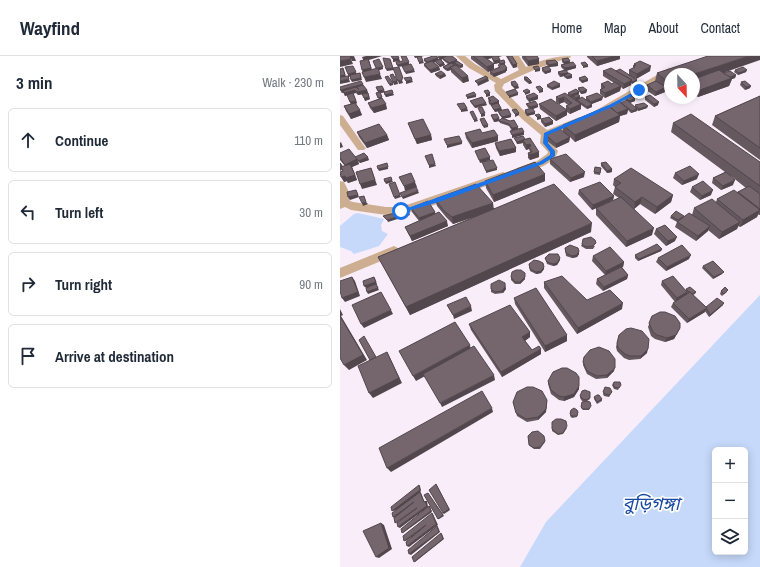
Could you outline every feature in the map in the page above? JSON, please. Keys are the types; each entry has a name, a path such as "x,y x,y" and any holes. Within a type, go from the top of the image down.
{"street":[{"path":"460,56 472,66 501,82"},
{"path":"515,56 524,71"},
{"path":"546,134 504,97 498,90 498,85 501,82 546,61 567,56"},
{"path":"546,134 611,106 680,66"},
{"path":"340,118 361,148"},
{"path":"340,185 343,190 343,204 386,211 401,211 432,202 541,163 552,156 553,151 545,143 546,134"},
{"path":"340,273 405,247"}],"water":[{"path":"358,213 384,219 381,225 382,231 388,234 379,246 354,254 351,251 340,247 340,226 354,214"},
{"name":"বুড়িগঙ্গা","path":"760,295 760,567 520,567 546,522"}],"building":[{"path":"340,56 353,56 350,57 351,59 340,61"},
{"path":"391,56 398,56 399,58 393,59"},
{"path":"401,56 406,56 409,62 397,65 396,62 403,61"},
{"path":"421,56 423,61 419,62 417,57"},
{"path":"433,56 438,58 427,62 424,59"},
{"path":"452,56 457,60 449,63 442,58"},
{"path":"473,56 483,56 494,64 487,67"},
{"path":"491,56 498,56 500,60 494,61"},
{"path":"507,56 512,56 517,64 513,65"},
{"path":"524,56 537,56 539,59 528,61"},
{"path":"592,56 615,56 597,61"},
{"path":"708,56 749,56 700,72 700,68 672,68"},
{"path":"383,58 390,59 393,68 386,69"},
{"path":"568,58 570,61 564,62 562,59"},
{"path":"368,59 371,68 362,70 360,61"},
{"path":"379,59 383,67 376,68 373,61"},
{"path":"440,59 444,63 439,65 435,61"},
{"path":"504,60 505,63 500,64 499,61"},
{"path":"555,60 558,63 549,65 546,61"},
{"path":"432,61 439,67 430,70 424,64"},
{"path":"457,61 463,65 460,66 454,63"},
{"path":"640,61 651,66 637,74 629,70 635,67 633,66 636,65 634,64"},
{"path":"573,62 576,66 565,68 561,65"},
{"path":"585,62 588,65 583,66 581,63"},
{"path":"451,63 455,65 447,69 443,67"},
{"path":"411,64 414,70 405,72 402,66"},
{"path":"504,64 507,68 505,69 506,70 493,74 490,71 500,67 498,65"},
{"path":"456,65 468,76 462,78 450,67"},
{"path":"353,66 356,72 348,74 345,67"},
{"path":"538,66 540,69 535,70 533,67"},
{"path":"548,66 551,70 545,72 542,68"},
{"path":"399,67 403,78 402,80 398,81 397,79 397,81 393,82 390,75 393,74 395,78 396,76 393,68"},
{"path":"743,67 747,70 739,73 735,70"},
{"path":"343,68 345,75 340,76 340,69"},
{"path":"378,68 380,74 364,77 362,72"},
{"path":"611,68 632,80 624,84 603,71"},
{"path":"620,69 637,80 633,82 616,71"},
{"path":"566,70 568,73 561,74 558,72"},
{"path":"719,70 732,78 700,90 700,77"},
{"path":"441,71 445,74 440,76 435,74"},
{"path":"664,71 664,79 657,73"},
{"path":"730,71 736,75 730,77 723,73"},
{"path":"360,73 361,78 351,80 350,75"},
{"path":"569,73 572,75 567,77 564,75"},
{"path":"348,76 349,79 340,81 340,77"},
{"path":"388,76 393,83 389,84 385,77"},
{"path":"486,76 488,78 477,83 475,81"},
{"path":"585,76 588,79 582,81 579,78"},
{"path":"411,77 412,80 406,81 404,78"},
{"path":"524,77 527,77 531,81 529,82"},
{"path":"361,81 363,84 340,89 340,87"},
{"path":"515,81 518,85 514,87 511,82"},
{"path":"554,81 560,84 552,88 547,85"},
{"path":"608,81 612,84 615,82 621,86 605,93 600,90 605,87 601,84"},
{"path":"656,81 664,86 664,88 656,92 647,85"},
{"path":"745,81 751,86 746,87 741,82"},
{"path":"363,85 367,90 357,92 355,90 344,93 343,91 356,87 359,90 357,87"},
{"path":"382,86 384,90 378,91 376,87"},
{"path":"540,86 543,89 539,91 536,87"},
{"path":"583,87 587,90 581,92 578,88"},
{"path":"515,89 518,93 509,96 506,92"},
{"path":"527,89 530,91 525,93 523,91"},
{"path":"576,89 579,92 571,95 568,93"},
{"path":"392,90 393,93 385,95 384,92"},
{"path":"488,90 490,93 486,94 484,91"},
{"path":"643,91 646,94 638,97 634,94"},
{"path":"380,92 382,97 378,98 376,93"},
{"path":"474,92 476,95 467,97 466,95"},
{"path":"353,93 356,101 350,102 347,95"},
{"path":"368,93 369,97 364,98 362,94"},
{"path":"534,93 538,96 529,99 526,96"},
{"path":"565,93 581,104 570,109 566,106 572,103 564,97 559,99 556,97"},
{"path":"597,93 603,97 591,102 586,97"},
{"path":"577,94 580,96 576,98 573,96"},
{"path":"631,95 635,99 629,101 625,97"},
{"path":"650,95 659,102 654,104 645,97"},
{"path":"493,96 499,101 491,104 489,101 491,101 488,98"},
{"path":"760,96 760,148 715,116"},
{"path":"482,97 486,103 475,106 470,101"},
{"path":"582,97 592,104 587,107 577,100"},
{"path":"382,98 386,104 372,108 368,103"},
{"path":"551,99 567,110 556,116 539,104"},
{"path":"627,100 637,109 632,111 621,103"},
{"path":"535,101 538,105 530,107 526,104"},
{"path":"620,102 628,109 617,113 609,106"},
{"path":"355,103 360,110 349,114 344,106"},
{"path":"464,103 467,108 461,110 457,104"},
{"path":"498,103 501,108 494,110 491,105"},
{"path":"644,103 648,106 639,109 635,105"},
{"path":"608,106 620,115 575,135 563,125"},
{"path":"482,107 485,113 481,114 478,108"},
{"path":"532,108 535,112 527,114 525,110"},
{"path":"508,109 511,115 502,117 498,111"},
{"path":"516,109 519,113 515,114 512,110"},
{"path":"473,111 477,119 474,120 470,112"},
{"path":"497,114 499,118 494,120 491,115"},
{"path":"691,114 760,162 760,186 673,123"},
{"path":"549,117 553,121 545,124 541,119"},
{"path":"484,118 488,125 483,126 480,119"},
{"path":"502,118 510,121 514,120 518,127 512,128 509,124 499,121"},
{"path":"423,119 431,135 415,139 408,123"},
{"path":"379,124 387,135 365,143 357,132"},
{"path":"522,128 524,132 512,135 510,131"},
{"path":"480,129 482,133 494,130 498,136 472,143 465,133"},
{"path":"560,129 570,137 556,144 546,135"},
{"path":"459,136 462,142 447,145 444,139"},
{"path":"523,136 525,139 517,142 514,138"},
{"path":"530,138 539,152 529,155 528,153 532,152 529,147 531,146 530,144 526,145 523,140"},
{"path":"511,139 516,148 499,151 495,143"},
{"path":"485,148 490,157 479,160 475,151"},
{"path":"349,149 357,159 345,165 340,158 340,153"},
{"path":"364,153 368,157 359,161 355,157"},
{"path":"432,154 435,164 429,165 425,156"},
{"path":"566,154 585,172 571,178 550,159"},
{"path":"493,160 497,168 486,171 482,162"},
{"path":"535,162 545,174 493,195 485,181"},
{"path":"606,162 612,169 607,171 601,163"},
{"path":"387,163 388,167 378,169 377,166"},
{"path":"350,164 355,175 346,178 345,176 341,177 340,172 343,171 341,167"},
{"path":"690,166 699,174 684,181 675,173"},
{"path":"595,167 601,168 600,173 594,172"},
{"path":"371,168 375,180 360,184 356,172"},
{"path":"631,168 673,195 657,207 642,197 635,202 615,187 621,183 614,179"},
{"path":"726,172 735,180 723,186 713,178"},
{"path":"411,173 415,182 404,186 399,177"},
{"path":"391,177 392,180 385,182 384,179"},
{"path":"703,181 713,190 702,196 692,187"},
{"path":"395,182 400,195 394,197 389,184"},
{"path":"600,182 614,196 593,205 579,190"},
{"path":"476,184 493,203 452,217 444,211 435,199"},
{"path":"554,184 592,223 406,307 378,257"},
{"path":"749,186 760,194 760,209 738,192"},
{"path":"416,187 418,191 402,197 400,193"},
{"path":"356,190 358,195 348,197 347,192"},
{"path":"734,190 760,210 743,220 717,199"},
{"path":"364,196 366,202 362,203 359,197"},
{"path":"621,197 654,228 627,241 596,208"},
{"path":"712,199 740,222 722,232 694,208"},
{"path":"428,201 435,212 419,218 411,208"},
{"path":"407,210 409,213 387,220 383,216"},
{"path":"676,211 684,216 678,220 671,216"},
{"path":"439,212 447,221 410,236 405,227"},
{"path":"689,213 710,226 698,236 677,222"},
{"path":"665,225 677,237 668,241 656,229"},
{"path":"591,237 596,243 593,246 586,247 582,244 583,239"},
{"path":"657,244 662,249 639,259 635,255"},
{"path":"570,245 578,248 579,251 577,255 572,256 566,253 565,248"},
{"path":"682,245 691,255 667,267 658,258"},
{"path":"610,247 624,262 606,271 593,256"},
{"path":"549,254 558,254 560,258 557,263 553,264 547,262 545,258"},
{"path":"534,260 543,263 544,267 541,271 536,272 530,269 529,264"},
{"path":"713,261 724,272 714,277 703,266"},
{"path":"621,267 628,275 604,287 597,279"},
{"path":"521,270 525,273 525,277 520,282 515,282 511,277 512,272"},
{"path":"562,276 587,300 610,290 623,303 578,328 544,282"},
{"path":"673,276 687,292 677,298 662,281"},
{"path":"352,277 358,292 342,298 340,281"},
{"path":"374,277 376,282 364,286 363,281"},
{"path":"499,280 505,283 505,287 502,291 495,292 491,289 491,284"},
{"path":"376,284 378,288 367,292 366,288"},
{"path":"690,287 696,292 692,294 689,292 686,289"},
{"path":"725,287 728,290 724,294 721,291"},
{"path":"536,288 567,335 545,346 514,298"},
{"path":"381,292 391,310 361,324 352,305"},
{"path":"690,292 707,308 689,319 673,303"},
{"path":"466,297 471,306 453,315 447,305"},
{"path":"717,298 724,303 710,315 706,307"},
{"path":"510,305 530,332 522,337 532,350 539,346 541,349 501,372 469,324"},
{"path":"660,312 665,312 675,316 680,323 680,328 676,335 667,338 653,332 649,323 652,316"},
{"path":"340,316 363,355 344,365 340,358"},
{"path":"455,322 470,345 413,376 399,351"},
{"path":"631,328 642,331 649,339 648,349 641,356 630,356 618,348 617,343 619,335 626,329"},
{"path":"364,336 376,357 370,360 359,340"},
{"path":"474,346 494,375 440,403 423,374"},
{"path":"599,347 609,351 615,359 615,368 607,375 597,376 587,371 583,362 584,357 590,350"},
{"path":"387,352 399,378 369,393 358,366"},
{"path":"562,368 567,368 576,373 579,377 579,386 574,394 564,397 559,396 551,390 548,381 553,372"},
{"path":"614,382 620,382 621,385 619,388 614,387"},
{"path":"527,387 533,387 542,391 547,400 546,409 538,417 526,419 516,413 513,402 517,392"},
{"path":"605,387 610,388 612,392 609,395 603,392"},
{"path":"585,390 590,392 590,398 586,400 580,396 582,391"},
{"path":"482,391 492,408 387,468 379,448"},
{"path":"599,395 602,399 597,402 594,397"},
{"path":"582,402 590,402 591,406 589,409 583,409 581,407"},
{"path":"574,408 578,412 577,416 572,416 570,414 571,410"},
{"path":"556,419 566,421 567,426 563,433 558,434 552,429 552,422"},
{"path":"538,431 544,436 545,441 540,447 534,448 529,445 528,436 532,432"},
{"path":"436,484 449,509 443,513 429,490"},
{"path":"419,485 420,490 392,511 391,507"},
{"path":"420,492 427,506 398,527 397,523 417,508 395,523 394,518 414,502 393,517 392,513"},
{"path":"428,493 443,515 438,519 424,495"},
{"path":"429,506 431,511 402,533 401,529"},
{"path":"432,513 436,524 407,546 406,542 426,525 404,541 403,536"},
{"path":"381,523 389,548 376,557 363,531"},
{"path":"437,526 439,532 409,554 408,550"},
{"path":"441,533 443,539 414,562 412,557"}],"route":[{"path":"401,211 421,206 541,163 552,156 553,151 545,143 546,134 611,106 639,90"}]}
